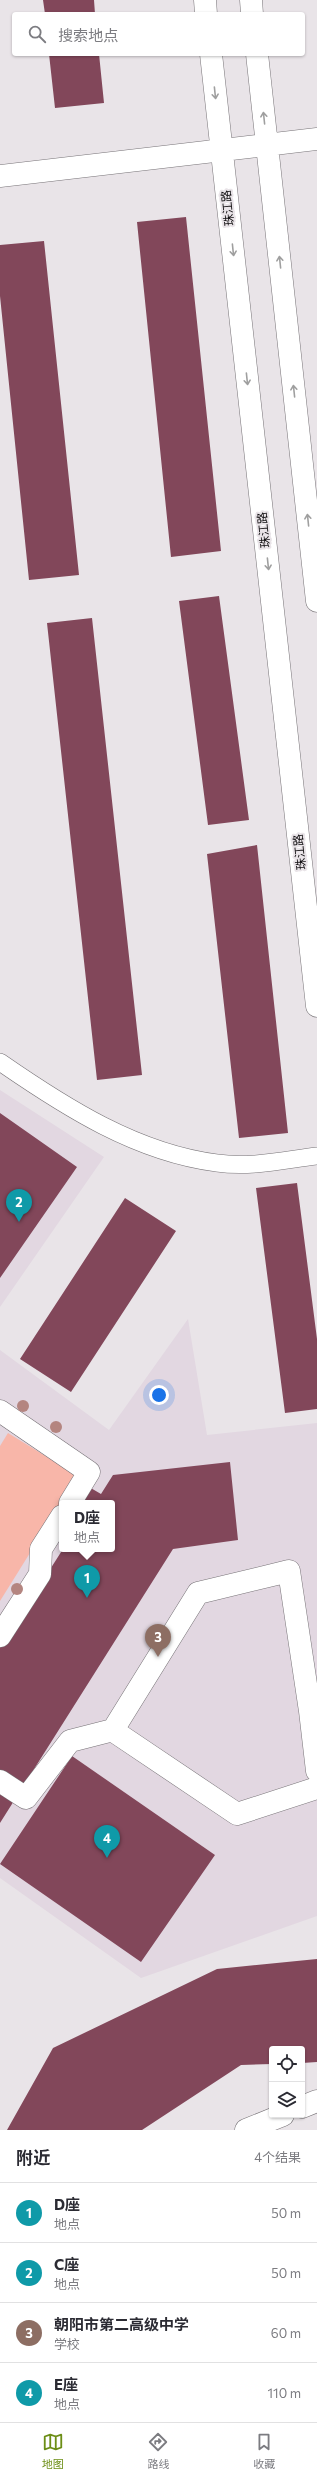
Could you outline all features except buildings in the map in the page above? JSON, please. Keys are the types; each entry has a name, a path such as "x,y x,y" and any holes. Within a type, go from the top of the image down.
{"main road":[{"path":"205,0 206,12"},
{"path":"251,0 252,12"},
{"name":"珠江路","path":"211,56 317,1006"},
{"path":"257,56 317,601"},
{"path":"0,176 317,139"},
{"path":"0,1410 89,1472 72,1500"},
{"path":"0,1636 40,1574 41,1549 59,1521"},
{"path":"0,1781 26,1798 70,1741 112,1730 198,1593 289,1571 314,1711 317,1771"},
{"path":"112,1730 237,1814 317,1788"},
{"path":"305,2106 317,2101"},
{"path":"246,2130 276,2118"}],"lane":[{"path":"0,1062 47,1095 121,1135 174,1154 218,1163 251,1164 317,1156"}],"shaded area":[{"path":"0,1090 104,1157 0,1307"},
{"path":"188,1319 207,1435 317,1423 317,1916 141,1978 0,1878 0,1350 109,1430"},
{"path":"8,1433 78,1476 63,1500 59,1500 59,1506 0,1601 0,1446"}],"place":[{"name":"C座","path":"19,1222"},
{"name":"D座","path":"87,1598"},
{"name":"朝阳市第二高级中学","path":"158,1657"},
{"name":"E座","path":"107,1858"}]}
